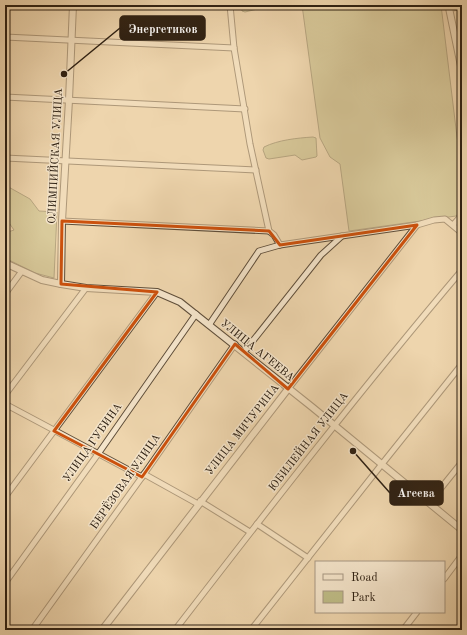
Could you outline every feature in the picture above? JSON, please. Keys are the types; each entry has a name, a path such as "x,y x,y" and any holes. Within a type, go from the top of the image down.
{"street":[{"name":"ОЛИМПИЙСКАЯ УЛИЦА","path":"61,284 62,221 73,5"},
{"path":"230,5 234,48 250,144 269,231"},
{"path":"462,6 449,8 462,71"},
{"path":"5,37 234,48"},
{"path":"5,97 245,109"},
{"path":"5,158 256,170"},
{"path":"453,225 462,215"},
{"path":"209,325 259,251 280,244 417,225 434,220 445,219 462,233"},
{"path":"62,221 269,231 274,235 280,244"},
{"name":"УЛИЦА МИЧУРИНА","path":"102,630 199,502 417,225"},
{"path":"244,352 321,255 342,236"},
{"name":"УЛИЦА АГЕЕВА","path":"5,263 42,280 86,288 157,292 180,302 335,425 462,530"},
{"name":"ЮБИЛЕЙНАЯ УЛИЦА","path":"175,630 335,425 462,270"},
{"path":"5,294 22,271"},
{"path":"5,395 86,288"},
{"path":"5,497 157,292"},
{"name":"УЛИЦА ГУБИНА","path":"5,583 196,314"},
{"name":"БЕРЁЗОВАЯ УЛИЦА","path":"32,630 143,476 234,344"},
{"path":"251,630 462,364"},
{"path":"5,404 98,454 199,502 250,532"},
{"path":"429,503 462,462"},
{"path":"257,524 308,558"},
{"path":"445,578 462,555"},
{"path":"403,630 416,613"}],"highlighted area":[{"path":"62,221 269,231 280,245 417,225 288,389 235,344 142,477 54,431 157,292 61,284"}],"green space":[{"path":"241,5 270,6 245,12 242,11"},
{"path":"302,5 441,5 457,137 462,164 462,209 456,216 349,231 340,164 330,157 320,138"},
{"path":"313,137 316,138 316,157 302,160 295,155 269,159 266,158 263,150 264,147 281,141"},
{"path":"5,185 30,199 39,211 57,212 54,278 35,273 5,258 5,233 14,230 5,217"}],"place":[{"name":"Энергетиков","path":"64,74"},
{"name":"Агеева","path":"353,451"}]}
